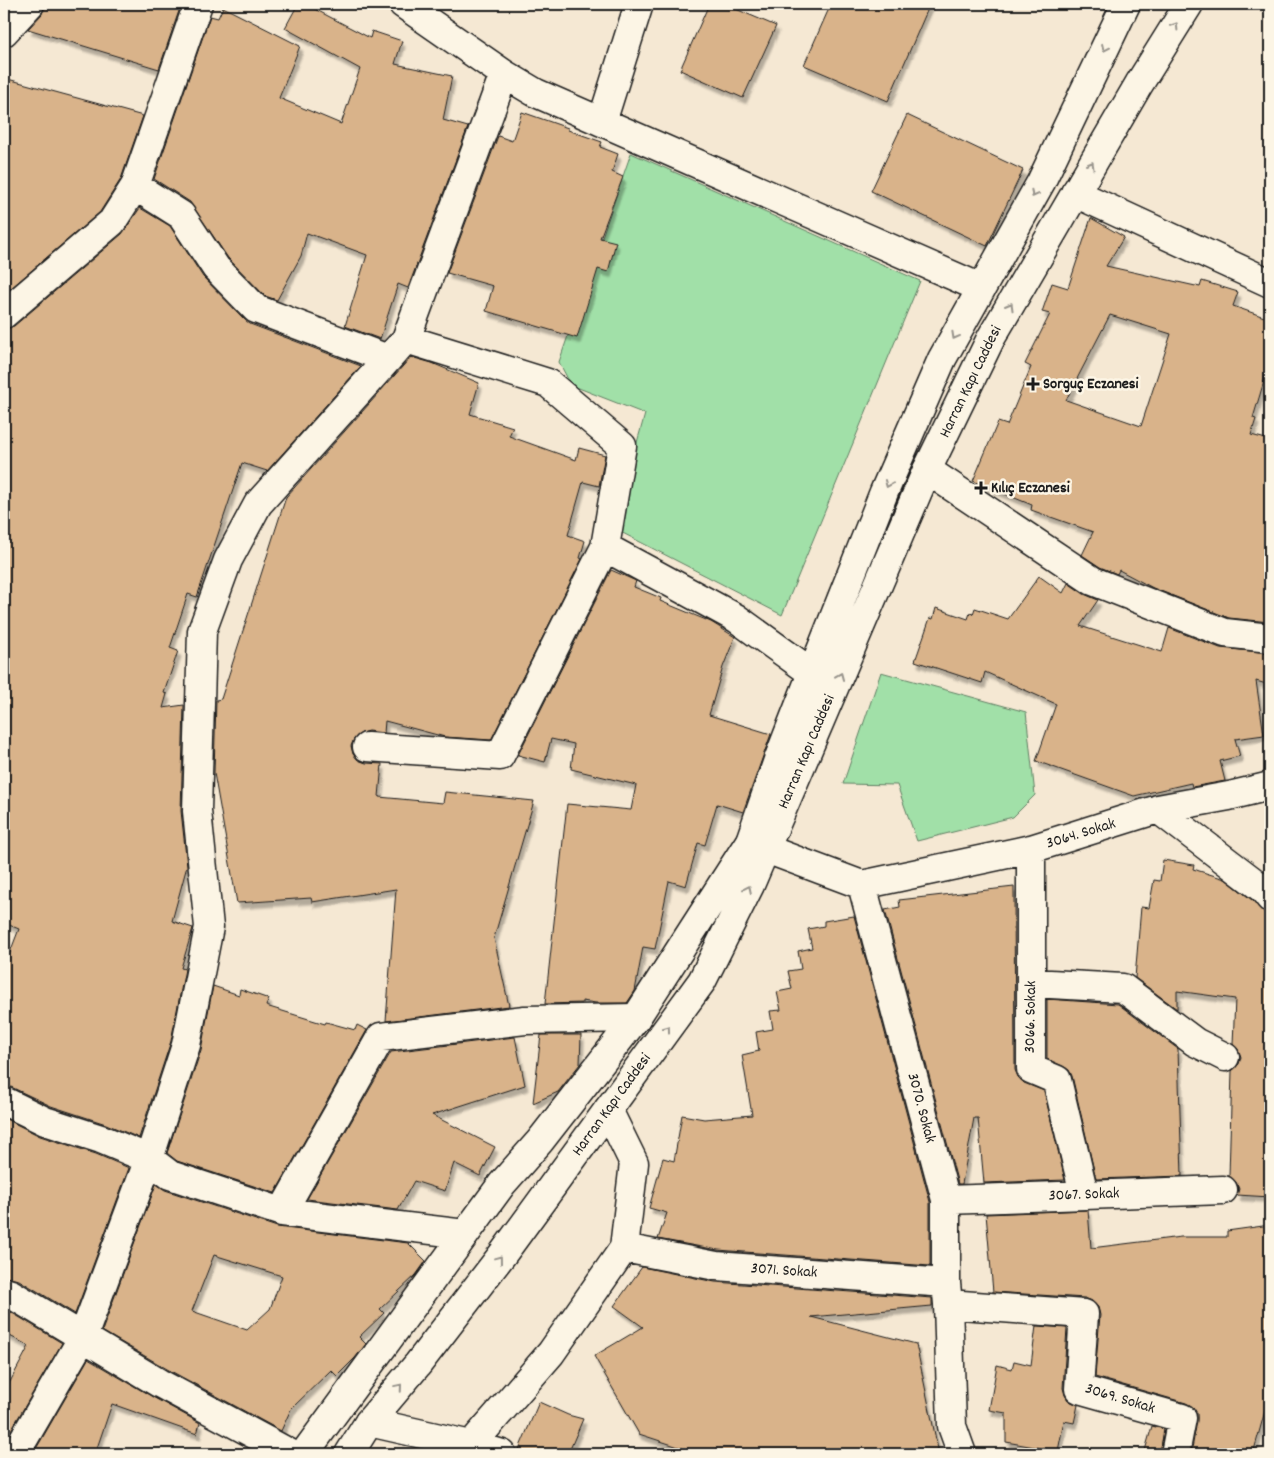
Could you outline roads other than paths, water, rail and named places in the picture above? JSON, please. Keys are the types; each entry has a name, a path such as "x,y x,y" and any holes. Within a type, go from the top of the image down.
{"street":[{"path":"4,32 30,4"},
{"path":"4,314 112,222 135,186 198,4"},
{"path":"403,4 536,94 981,288"},
{"path":"602,122 639,4"},
{"name":"Harran Kapı Caddesi","path":"304,1454 502,1184 546,1134 636,1018 758,845 778,760 884,492 942,359 1041,182 1126,4"},
{"name":"Harran Kapı Caddesi","path":"349,1454 369,1422 418,1364 490,1271 702,981 758,845 927,470 991,338 1139,84 1189,4"},
{"path":"15,1454 83,1337 149,1159 186,1045 208,927 197,811 202,631 228,560 258,504 406,339 504,74"},
{"path":"135,186 181,214 216,268 256,309 388,359"},
{"path":"1075,193 1270,283"},
{"path":"367,747 500,756 605,547 622,446 548,383 406,339"},
{"path":"927,470 1093,581 1225,634 1270,638"},
{"path":"605,547 736,618 812,674"},
{"name":"3064. Sokak","path":"862,885 1031,849 1158,809 1229,796 1270,786"},
{"path":"1158,809 1262,889 1270,898"},
{"path":"758,845 862,885"},
{"name":"3066. Sokak","path":"1031,849 1031,1069 1057,1080 1084,1194"},
{"name":"3070. Sokak","path":"862,885 946,1200 952,1426 962,1454"},
{"path":"1032,982 1123,988 1195,1042 1225,1057"},
{"path":"282,1212 381,1037 525,1020 636,1018"},
{"path":"4,1101 45,1122 101,1139 149,1159 170,1175 282,1212 465,1234"},
{"path":"471,1445 551,1353 624,1248 634,1163 608,1110"},
{"name":"3067. Sokak","path":"946,1200 1223,1190"},
{"name":"3071. Sokak","path":"624,1248 716,1266 947,1294"},
{"path":"4,1292 11,1294 159,1383 290,1454"},
{"name":"3069. Sokak","path":"947,1294 1084,1314 1079,1389 1182,1418 1175,1454"},
{"path":"369,1422 502,1454"}],"place":[{"name":"Sorguç Eczanesi","path":"1033,384"},
{"name":"Kılıç Eczanesi","path":"981,488"}]}
